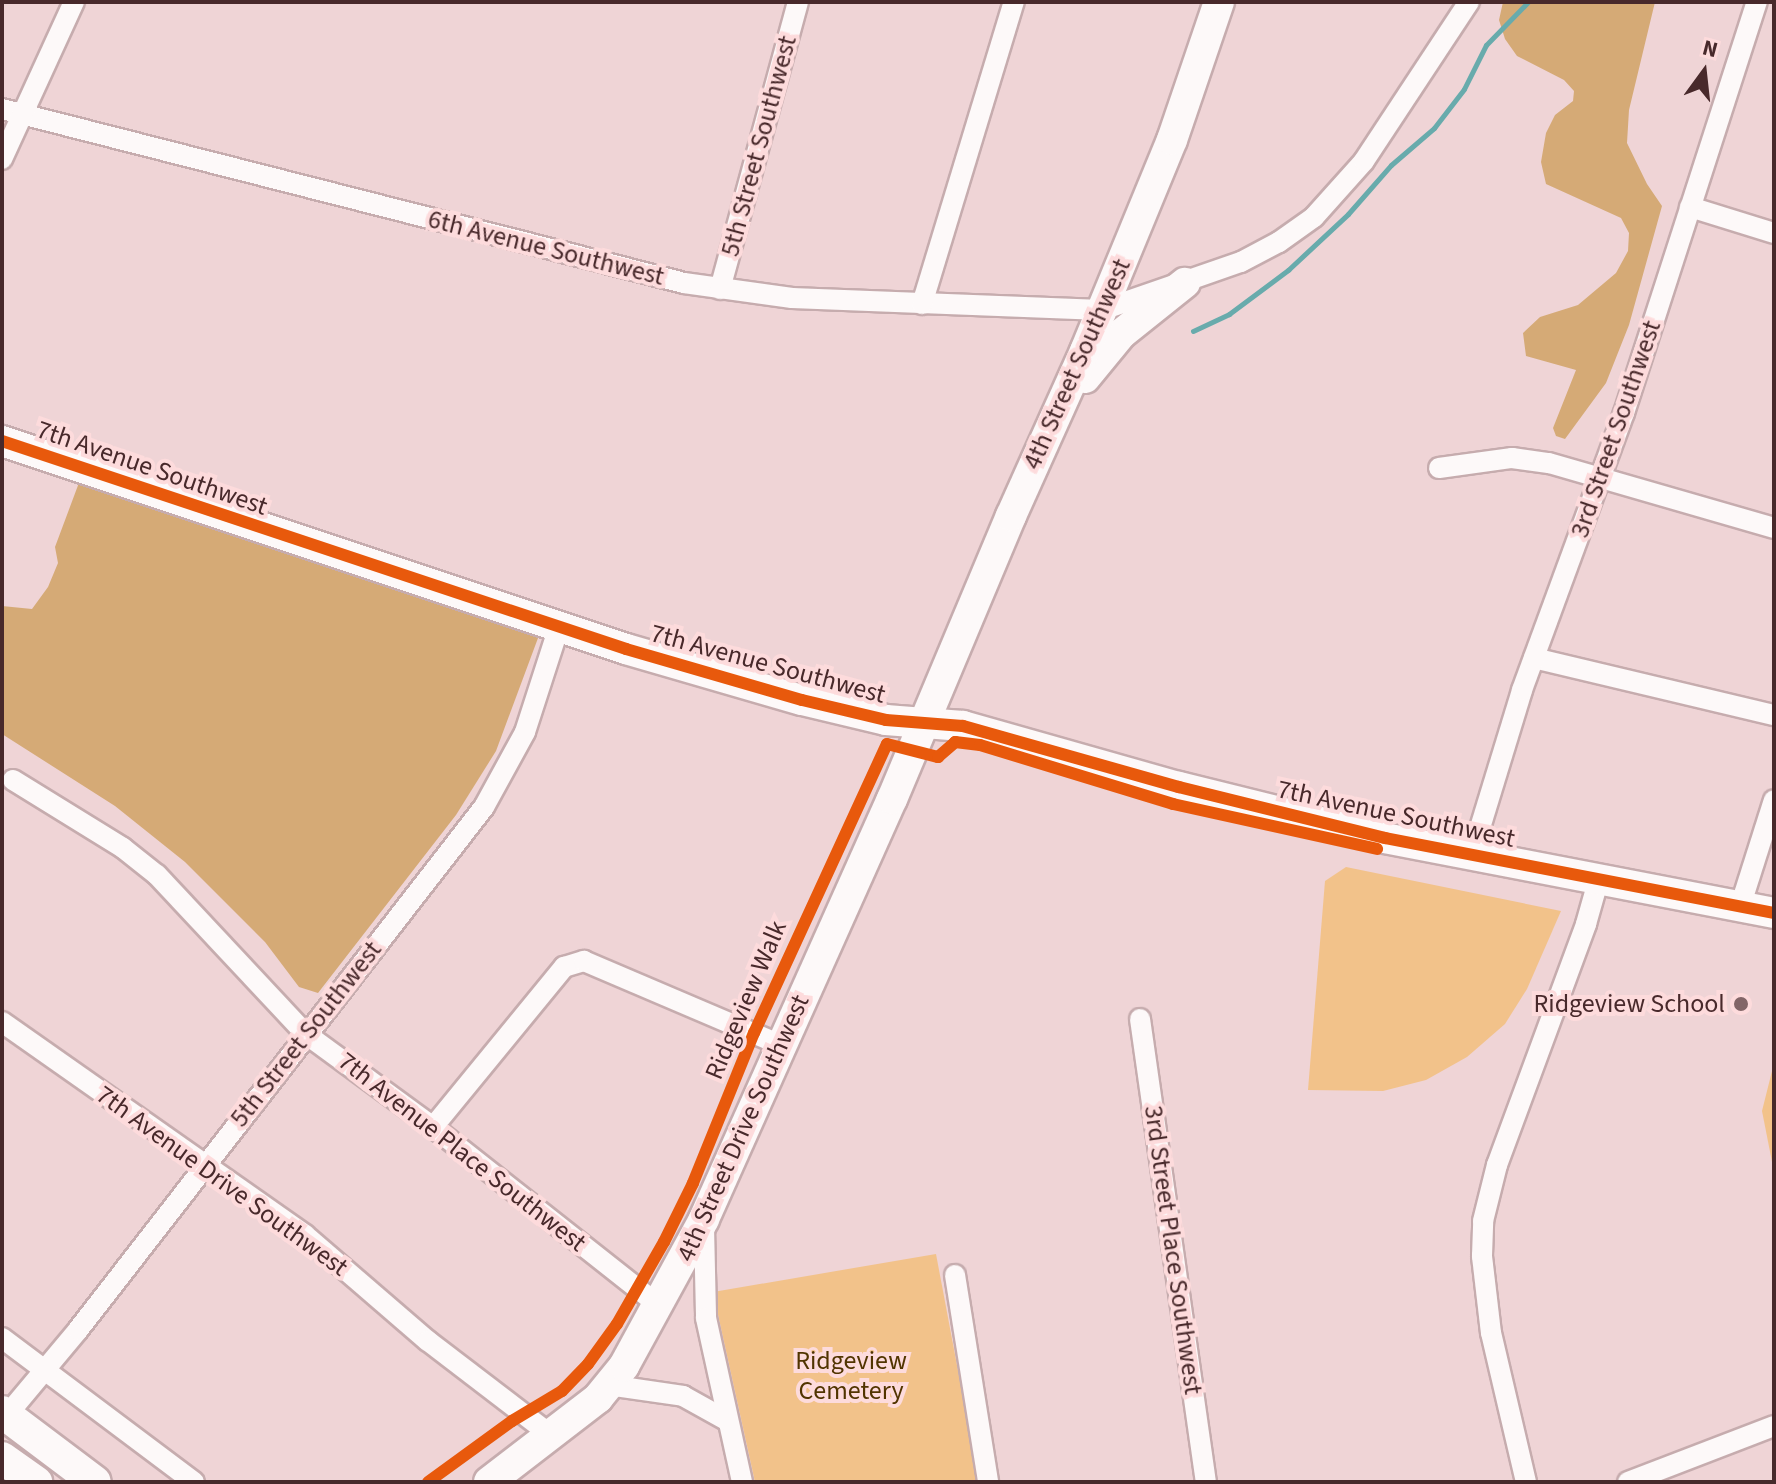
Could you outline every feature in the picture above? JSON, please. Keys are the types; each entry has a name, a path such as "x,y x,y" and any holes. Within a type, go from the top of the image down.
{"main road":[{"name":"4th Street Southwest","path":"924,722 1172,140 1219,2"},
{"path":"1046,436 1107,349 1142,316 1185,283"},
{"name":"7th Avenue Southwest","path":"2,441 559,627 802,700 886,720 963,726 1194,790 1385,838 1774,913"},
{"name":"4th Street Drive Southwest","path":"489,1482 551,1435 608,1385 624,1366 660,1306 704,1219 924,722"},
{"path":"4,1413 95,1482"},
{"path":"2,1458 36,1482"}],"street":[{"path":"2,159 12,112 74,2"},
{"name":"5th Street Southwest","path":"720,289 798,2"},
{"path":"922,304 939,238 1014,2"},
{"name":"6th Avenue Southwest","path":"12,112 720,289 792,298 1102,310 1241,262 1279,242 1323,208 1364,161 1469,2"},
{"name":"3rd Street Southwest","path":"1472,854 1534,658 1602,476 1757,2"},
{"path":"1690,207 1774,233"},
{"path":"1439,468 1512,458 1549,463 1774,528"},
{"name":"5th Street Southwest","path":"4,1413 47,1370 484,807 525,732 559,627"},
{"path":"1534,658 1774,715"},
{"name":"7th Avenue Place Southwest","path":"13,780 123,848 157,875 306,1034 433,1127 660,1306"},
{"path":"1740,907 1774,800"},
{"path":"1526,1482 1491,1333 1482,1256 1483,1221 1497,1165 1586,924 1599,878"},
{"path":"433,1127 564,967 584,961 781,1045"},
{"name":"3rd Street Place Southwest","path":"1140,1019 1206,1482"},
{"name":"7th Avenue Drive Southwest","path":"2,1022 305,1235 428,1341 551,1435"},
{"path":"704,1219 703,1299 742,1482"},
{"path":"955,1275 988,1482"},
{"path":"2,1338 194,1482"},
{"path":"608,1385 683,1396 728,1421"},
{"path":"1628,1482 1774,1426"}],"green space":[{"path":"1346,867 1561,911 1527,989 1505,1024 1467,1057 1426,1080 1383,1091 1308,1090 1325,881"},
{"path":"1774,1063 1774,1172 1762,1111"},
{"name":"Ridgeview Cemetery","path":"936,1254 979,1482 755,1482 713,1292"}],"shaded area":[{"path":"1503,2 1655,2 1629,110 1627,143 1647,184 1662,206 1629,325 1606,383 1565,439 1556,436 1553,428 1576,370 1526,356 1523,333 1540,317 1578,305 1616,273 1628,251 1629,233 1621,218 1546,184 1541,162 1546,133 1555,115 1573,101 1574,91 1564,80 1517,56 1505,39 1499,20"},
{"path":"80,480 541,630 496,751 456,815 318,993 299,987 265,942 185,862 115,806 2,734 2,606 32,609 48,587 58,563 55,547"}],"waterway":[{"path":"1193,331 1229,314 1288,270 1348,214 1391,165 1434,128 1464,89 1486,45 1528,2"}],"cycle path":[{"path":"2,441 626,649 802,700 886,720 963,726 1179,787 1385,838 1774,913"},
{"name":"Ridgeview Walk","path":"428,1482 512,1421 562,1391 588,1364 617,1324 664,1242 693,1183 754,1033 887,744 938,757 955,742 980,745 1173,804 1377,849"}],"place":[{"name":"Ridgeview School","path":"1741,1004"}]}
